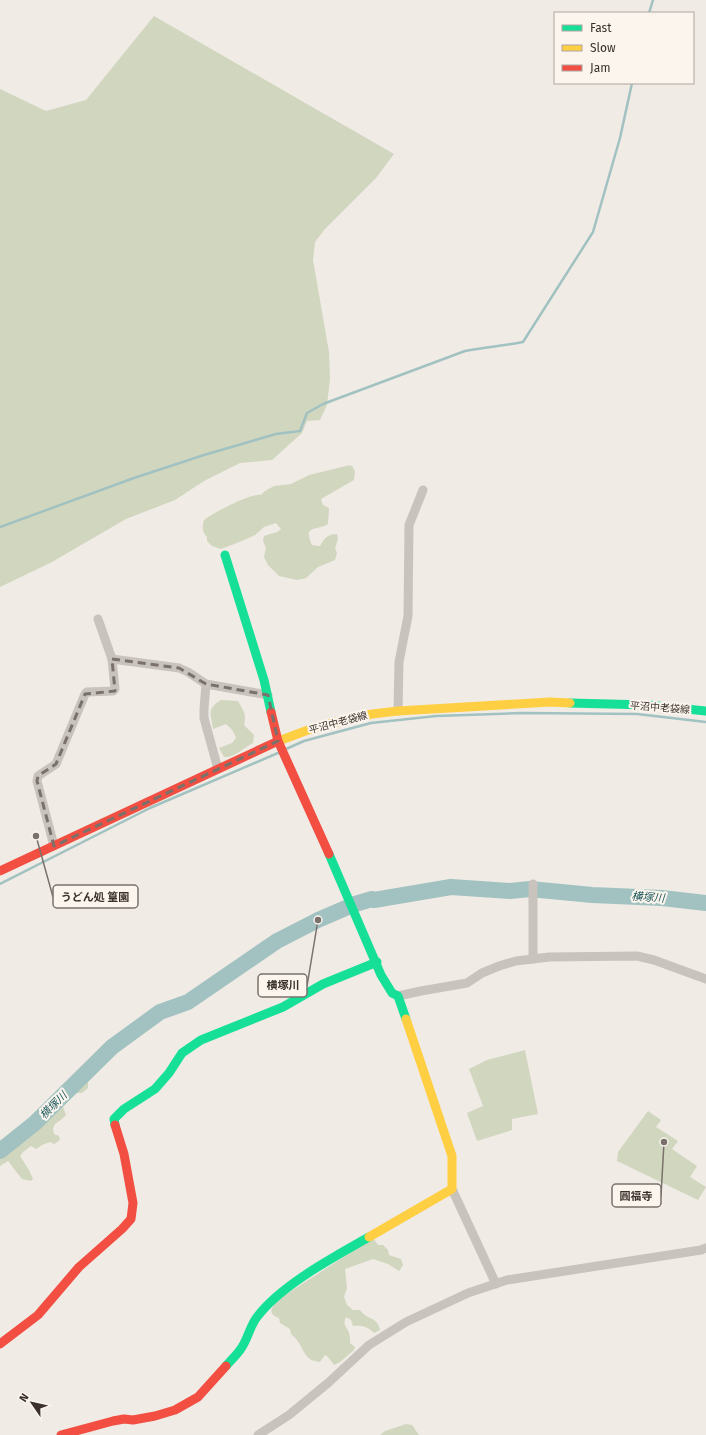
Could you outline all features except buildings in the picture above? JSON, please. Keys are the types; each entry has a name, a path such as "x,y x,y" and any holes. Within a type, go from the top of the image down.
{"street":[{"path":"398,711 399,662 408,616 409,525 423,490"},
{"path":"225,555 268,695 278,741 388,988 392,993 398,996 467,983 482,973 516,961 573,956 637,956 654,960 706,979"},
{"path":"54,846 37,781 38,776 56,764 85,694 87,692 113,691 115,689 112,659 98,619"},
{"path":"112,659 179,668 206,684 268,695"},
{"path":"206,684 204,718 218,769"},
{"name":"平沼中老袋線","path":"0,871 278,741 316,727 372,714 398,711 550,702 648,705 706,711"},
{"path":"533,884 533,959"},
{"path":"0,1344 38,1315 79,1267 122,1229 131,1219 133,1203 124,1154 114,1119 124,1109 155,1089 169,1073 182,1053 201,1040 283,1007 323,984 377,962"},
{"path":"398,996 452,1156 452,1189 496,1284"},
{"path":"61,1435 113,1421 124,1419 133,1420 155,1416 185,1406 198,1397 242,1347 256,1318 269,1303 297,1281 335,1256 452,1189"},
{"path":"258,1435 289,1415 328,1383 369,1345 406,1322 468,1293 507,1280 706,1248"}],"highlighted area":[{"path":"112,659 179,668 206,684 268,695 278,741 54,846 37,781 38,776 56,764 85,694 115,691"}],"green space":[{"path":"154,16 394,154 376,178 325,229 315,242 313,260 329,352 330,379 327,405 320,420 307,421 302,433 272,460 240,463 204,481 175,500 126,519 52,562 0,587 0,89 46,111 86,100"},
{"path":"350,465 353,467 355,472 354,480 321,499 323,505 329,508 328,524 312,529 309,534 312,545 320,546 327,537 337,534 338,539 335,548 337,553 335,560 318,567 306,578 297,580 279,576 268,565 264,557 266,548 263,541 264,536 277,532 281,529 276,523 264,527 255,535 221,549 212,546 207,541 207,537 203,529 204,520 223,508 249,497 261,495 274,486 291,484 309,475"},
{"path":"221,700 238,701 245,715 244,725 254,735 253,743 228,757 224,757 219,748 232,743 236,738 232,730 226,724 213,729 211,716 211,710"},
{"path":"525,1050 538,1114 512,1119 512,1130 477,1141 467,1113 483,1106 469,1069 487,1060"},
{"path":"79,1076 86,1077 88,1088 82,1093 76,1093 62,1104 66,1115 55,1124 53,1129 54,1134 59,1136 60,1140 54,1144 50,1142 42,1145 36,1149 31,1146 20,1156 33,1179 31,1181 22,1179 8,1161 0,1166 0,1154 38,1126 43,1112 49,1104"},
{"path":"648,1111 661,1120 656,1127 678,1141 672,1149 697,1166 690,1177 706,1187 698,1200 617,1161 618,1152"},
{"path":"373,1238 378,1245 383,1245 388,1250 389,1255 401,1259 403,1265 399,1271 388,1264 373,1259 345,1269 347,1288 344,1297 347,1305 353,1310 360,1310 366,1316 374,1320 379,1326 380,1330 374,1333 365,1327 353,1326 351,1320 346,1317 345,1324 349,1333 350,1343 355,1347 354,1350 334,1365 325,1355 320,1362 311,1360 291,1334 290,1329 280,1323 279,1318 272,1314 272,1308 282,1297"},
{"path":"406,1424 412,1425 419,1435 380,1435 385,1431"}],"waterway":[{"path":"649,12 653,0"},
{"path":"0,527 134,478 204,455 276,434 300,431 307,413 323,404 465,351 523,342 593,232 620,138 632,84"},
{"path":"286,749 304,741 371,723 436,716 522,713 637,714 706,722"},
{"path":"0,884 150,808 278,753"},
{"name":"横塚川","path":"0,1151 35,1123 112,1047 160,1012 188,1002 277,941 318,920 355,904 372,899 374,900 451,887 510,891 530,889 592,895 662,898 706,903"}],"traffic: fast":[{"path":"225,555 264,680 271,712"},
{"path":"570,703 648,705 706,711"},
{"path":"329,854 381,975 392,993 398,996 406,1019"},
{"path":"115,1125 114,1119 124,1109 155,1089 169,1073 182,1053 201,1040 283,1007 323,984 377,962"},
{"path":"226,1366 240,1350 257,1317 267,1305 309,1272 369,1237"}],"traffic: slow":[{"path":"276,742 316,727 372,714 398,711 550,702 570,703"},
{"path":"369,1237 452,1189 452,1156 406,1019"}],"traffic: jam":[{"path":"271,712 278,741 329,854"},
{"path":"0,871 276,742"},
{"path":"0,1344 38,1315 79,1267 122,1229 131,1219 133,1203 124,1154 115,1125"},
{"path":"61,1435 113,1421 124,1419 133,1420 155,1416 175,1410 198,1397 226,1366"}],"place":[{"name":"うどん処 篁園","path":"36,836"},
{"name":"横塚川","path":"318,920"},
{"name":"圓福寺","path":"664,1142"}]}
